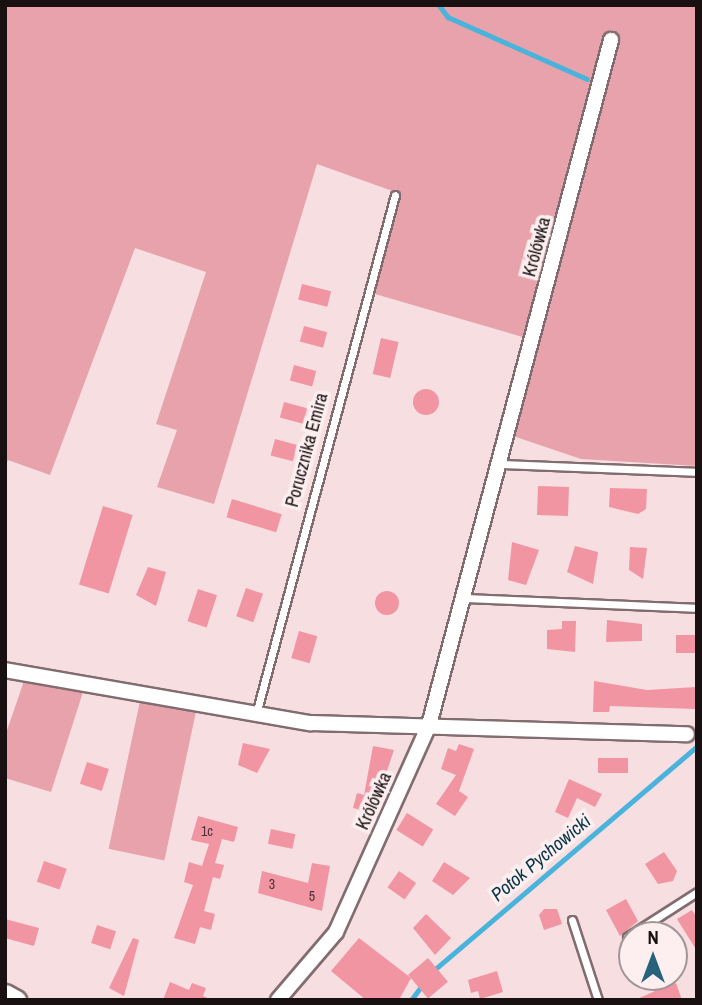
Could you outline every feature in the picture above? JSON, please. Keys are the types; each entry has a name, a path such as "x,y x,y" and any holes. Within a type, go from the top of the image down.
{"street":[{"name":"Królówka","path":"278,1000 336,932 429,725 611,40"},
{"path":"5,670 310,723 687,734"},
{"path":"5,994 16,1000"}],"lane":[{"name":"Porucznika Emira","path":"256,715 395,195"},
{"path":"499,464 697,472"},
{"path":"462,598 697,608"},
{"path":"652,921 697,892"},
{"path":"572,920 598,1000"}],"shaded area":[{"path":"5,5 697,5 697,466 581,459 513,436 526,338 375,294 398,193 317,164 214,504 157,487 177,430 156,424 206,272 135,248 50,475 8,460 5,466"},
{"path":"24,681 83,692 51,792 5,778 5,736"},
{"path":"140,701 196,713 164,861 109,849"}],"building":[{"path":"302,284 331,291 327,307 298,300"},
{"path":"304,326 327,332 323,348 300,341"},
{"path":"381,338 399,342 390,378 373,374"},
{"path":"294,365 316,371 312,386 290,380"},
{"path":"426,389 436,392 439,402 436,412 426,415 416,412 413,402 416,392"},
{"path":"284,402 307,408 303,424 280,417"},
{"path":"275,439 297,445 293,461 271,455"},
{"path":"538,486 569,487 568,516 537,515"},
{"path":"610,488 647,489 646,509 638,514 609,507"},
{"path":"232,499 282,514 276,532 226,517"},
{"path":"103,506 133,515 109,593 79,584"},
{"path":"512,542 539,550 526,585 508,580"},
{"path":"575,546 598,552 593,584 567,572"},
{"path":"630,547 647,548 643,579 629,570"},
{"path":"148,567 166,572 156,606 136,595"},
{"path":"246,588 263,594 253,622 236,616"},
{"path":"198,589 217,595 207,628 187,621"},
{"path":"387,591 395,595 399,603 395,611 387,615 379,611 375,603 379,595"},
{"path":"607,620 642,624 642,641 606,642"},
{"path":"562,621 576,621 575,652 547,649 547,630 562,629"},
{"path":"299,631 317,636 310,663 291,658"},
{"path":"676,635 697,635 697,653 676,653"},
{"path":"594,681 647,690 696,687 695,709 610,706 609,712 593,712"},
{"path":"243,743 270,749 257,773 238,765"},
{"path":"459,744 474,749 459,791 468,797 455,816 436,804 456,775 441,769 448,748 456,751"},
{"path":"373,746 394,750 373,813 353,808 357,793 364,795"},
{"path":"598,758 628,758 628,773 598,773"},
{"path":"87,762 109,769 102,791 80,784"},
{"path":"569,779 602,794 595,807 577,798 568,818 555,812"},
{"path":"407,813 433,829 423,846 396,830"},
{"path":"198,816 238,827 234,842 222,839 215,863 224,865 220,879 213,877 204,911 215,914 211,930 200,927 195,944 174,938 193,885 184,882 189,862 202,866 209,844 191,840"},
{"path":"271,829 295,834 292,849 268,844"},
{"path":"664,852 677,871 673,881 658,884 645,864"},
{"path":"44,861 67,869 60,890 37,882"},
{"path":"444,862 470,878 453,895 432,881"},
{"path":"312,863 330,866 322,911 258,893 262,871 308,883"},
{"path":"399,871 416,883 405,899 388,887"},
{"path":"626,899 638,921 618,921 618,932 606,910"},
{"path":"544,909 557,909 562,924 544,930 539,915"},
{"path":"692,910 697,918 697,951 688,937 688,921 677,919"},
{"path":"426,914 451,938 435,955 413,928"},
{"path":"5,919 39,928 34,946 5,938"},
{"path":"97,925 116,931 110,949 91,943"},
{"path":"133,938 139,940 124,996 109,988"},
{"path":"359,938 411,978 399,1000 366,1000 331,971"},
{"path":"428,958 448,982 428,998 408,975"},
{"path":"497,971 503,992 480,999 478,991 471,993 468,980"},
{"path":"170,982 189,990 192,983 206,988 203,996 212,1000 163,1000"},
{"path":"655,991 679,991 682,1000 635,1000"}],"waterway":[{"path":"439,5 448,17 587,79"},
{"name":"Potok Pychowicki","path":"433,971 697,746"},
{"name":"Potok Pychowicki","path":"411,1000 423,984"}]}
